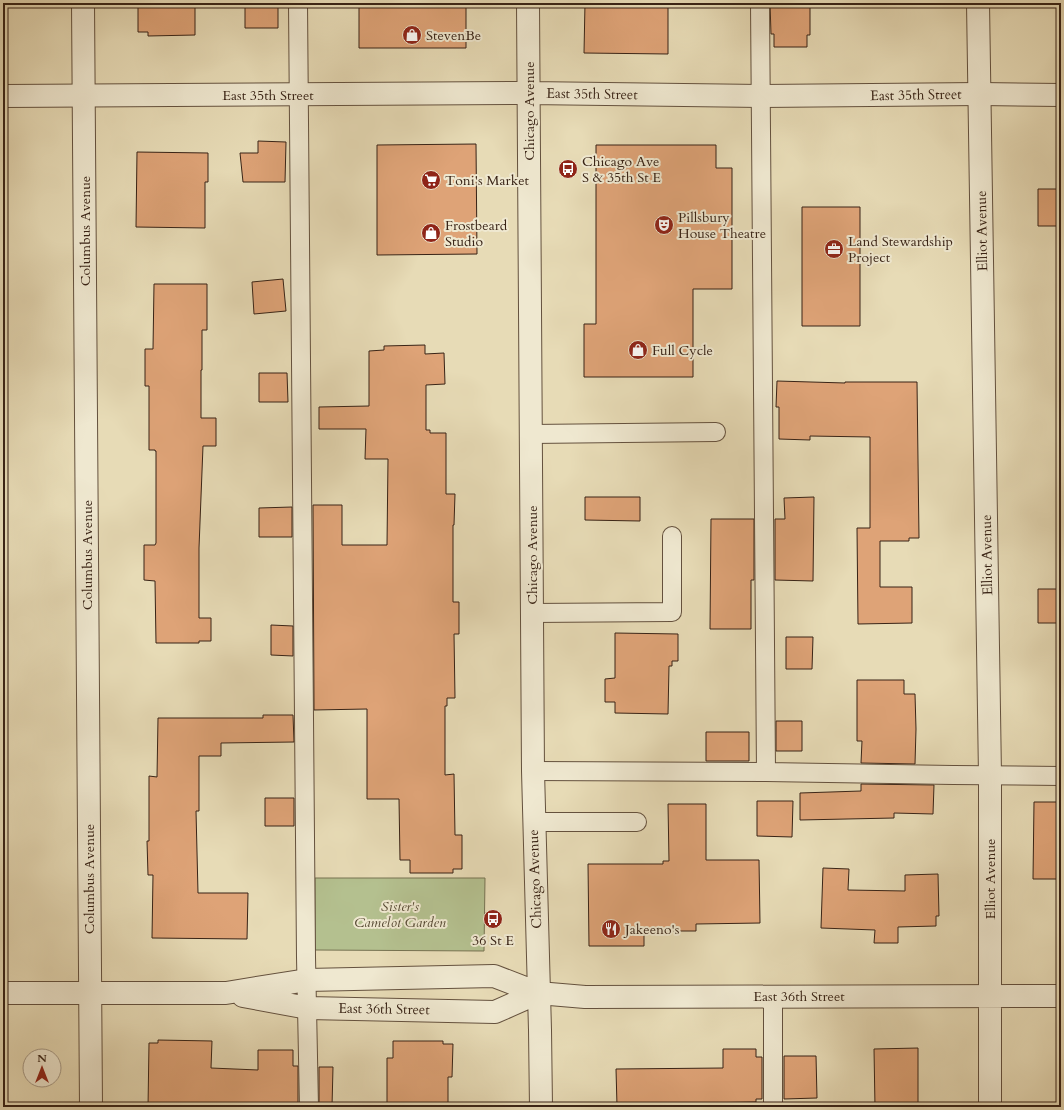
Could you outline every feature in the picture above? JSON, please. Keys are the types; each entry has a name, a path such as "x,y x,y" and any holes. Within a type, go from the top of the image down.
{"street":[{"name":"Columbus Avenue","path":"83,3 91,1107"},
{"name":"Chicago Avenue","path":"528,3 533,822 540,1030 540,1107"},
{"name":"Elliot Avenue","path":"978,3 990,776 990,1107"},
{"name":"East 35th Street","path":"3,96 529,93 761,96 980,94 1061,96"},
{"name":"East 36th Street","path":"3,993 226,993 306,980 494,976 538,993 585,997 1061,996"},
{"name":"East 36th Street","path":"226,993 308,1008 495,1012 538,993"}],"lane":[{"path":"298,3 306,980 308,1008 309,1107"},
{"path":"760,3 766,772"},
{"path":"531,434 716,432"},
{"path":"532,613 672,612 672,536"},
{"path":"533,770 1061,776"},
{"path":"533,822 637,822"},
{"path":"773,997 773,1107"}],"green space":[{"name":"Sister's Camelot Garden","path":"315,878 485,878 484,951 315,950"}],"building":[{"path":"138,3 195,3 195,35 148,36 148,32 138,32"},
{"path":"245,3 278,3 278,28 245,28"},
{"name":"StevenBe","path":"359,3 466,3 466,48 359,48"},
{"path":"585,3 668,3 668,54 584,53"},
{"path":"770,3 810,3 810,35 807,35 807,47 774,47 774,34 771,34"},
{"path":"258,141 286,142 285,182 243,182 240,153 258,153"},
{"path":"476,144 477,254 377,255 377,145"},
{"name":"Pillsbury House Theatre","path":"596,145 716,145 716,168 732,168 732,289 693,289 693,377 584,377 584,324 596,324"},
{"path":"137,152 208,153 208,182 205,182 205,228 136,227"},
{"path":"1038,189 1061,189 1061,226 1038,226"},
{"path":"802,207 860,207 860,326 802,326"},
{"path":"283,279 286,311 254,314 252,282"},
{"path":"154,284 207,284 207,330 202,330 201,418 216,418 216,446 203,446 199,548 199,618 211,618 211,641 199,641 199,643 156,643 155,581 144,580 144,545 155,545 156,543 156,451 149,450 149,386 145,386 145,349 153,349"},
{"path":"425,345 425,354 444,353 445,384 426,385 426,430 430,430 430,433 446,433 446,494 455,494 453,525 453,602 459,602 459,634 454,634 455,698 447,698 447,706 445,706 445,775 454,774 455,835 462,835 462,869 453,869 453,873 410,873 410,860 400,860 399,799 367,799 367,709 314,710 313,505 342,505 342,545 387,545 388,459 365,459 366,429 319,429 319,407 369,406 369,351 384,350 384,346"},
{"path":"259,373 287,373 288,402 259,402"},
{"path":"777,381 845,383 917,382 919,538 909,538 909,541 880,541 880,587 912,587 912,623 858,624 857,528 870,528 870,437 810,436 810,440 779,439 779,407 776,407"},
{"path":"585,497 640,497 640,521 585,520"},
{"path":"814,497 813,581 775,580 775,519 785,519 784,498"},
{"path":"292,507 292,537 259,537 259,508"},
{"path":"711,519 754,519 754,580 751,580 751,629 710,629"},
{"path":"1038,589 1061,589 1061,623 1038,623"},
{"path":"271,625 293,626 293,656 271,655"},
{"path":"615,633 678,634 678,661 672,661 672,666 669,666 668,714 615,713 615,702 605,702 605,679 615,678"},
{"path":"786,637 813,637 812,669 786,669"},
{"path":"857,680 904,680 904,694 915,694 915,764 861,763 862,741 857,741"},
{"path":"263,715 293,715 294,742 221,743 221,756 199,756 199,811 196,811 198,893 248,893 247,939 152,938 153,875 148,875 147,841 149,841 149,776 157,777 158,718 263,718"},
{"path":"776,721 802,721 802,751 776,751"},
{"path":"706,732 749,732 749,761 706,761"},
{"path":"861,784 934,785 933,814 894,813 894,818 800,820 800,793 861,791"},
{"path":"265,798 294,798 294,826 265,826"},
{"path":"757,801 793,801 792,837 757,836"},
{"path":"1034,802 1061,802 1061,879 1033,879"},
{"path":"668,804 706,804 706,860 759,860 760,923 696,924 696,931 644,931 644,946 589,946 588,864 663,864 663,861 669,861"},
{"path":"823,868 849,869 848,890 905,891 905,875 938,874 939,916 936,916 936,926 898,927 898,943 874,943 875,930 821,928"},
{"path":"158,1040 212,1041 211,1068 258,1070 258,1050 293,1050 293,1066 298,1066 298,1107 148,1107 149,1043 158,1043"},
{"path":"393,1041 443,1041 443,1044 453,1044 452,1077 448,1077 448,1107 387,1107 387,1058 393,1058"},
{"path":"918,1048 918,1107 875,1107 874,1049"},
{"path":"723,1049 756,1049 756,1057 762,1057 762,1099 756,1099 756,1102 697,1103 697,1105 617,1106 616,1069 723,1068"},
{"path":"784,1056 816,1056 817,1098 784,1099"},
{"path":"319,1067 333,1067 332,1107 319,1107"}],"place":[{"name":"StevenBe","path":"412,35"},
{"name":"Chicago Ave S & 35th St E","path":"568,169"},
{"name":"Toni's Market","path":"431,180"},
{"name":"Pillsbury House Theatre","path":"664,225"},
{"name":"Frostbeard Studio","path":"431,233"},
{"name":"Land Stewardship Project","path":"834,249"},
{"name":"Full Cycle","path":"638,350"},
{"name":"36 St E","path":"493,919"},
{"name":"Jakeeno's","path":"611,929"}]}
